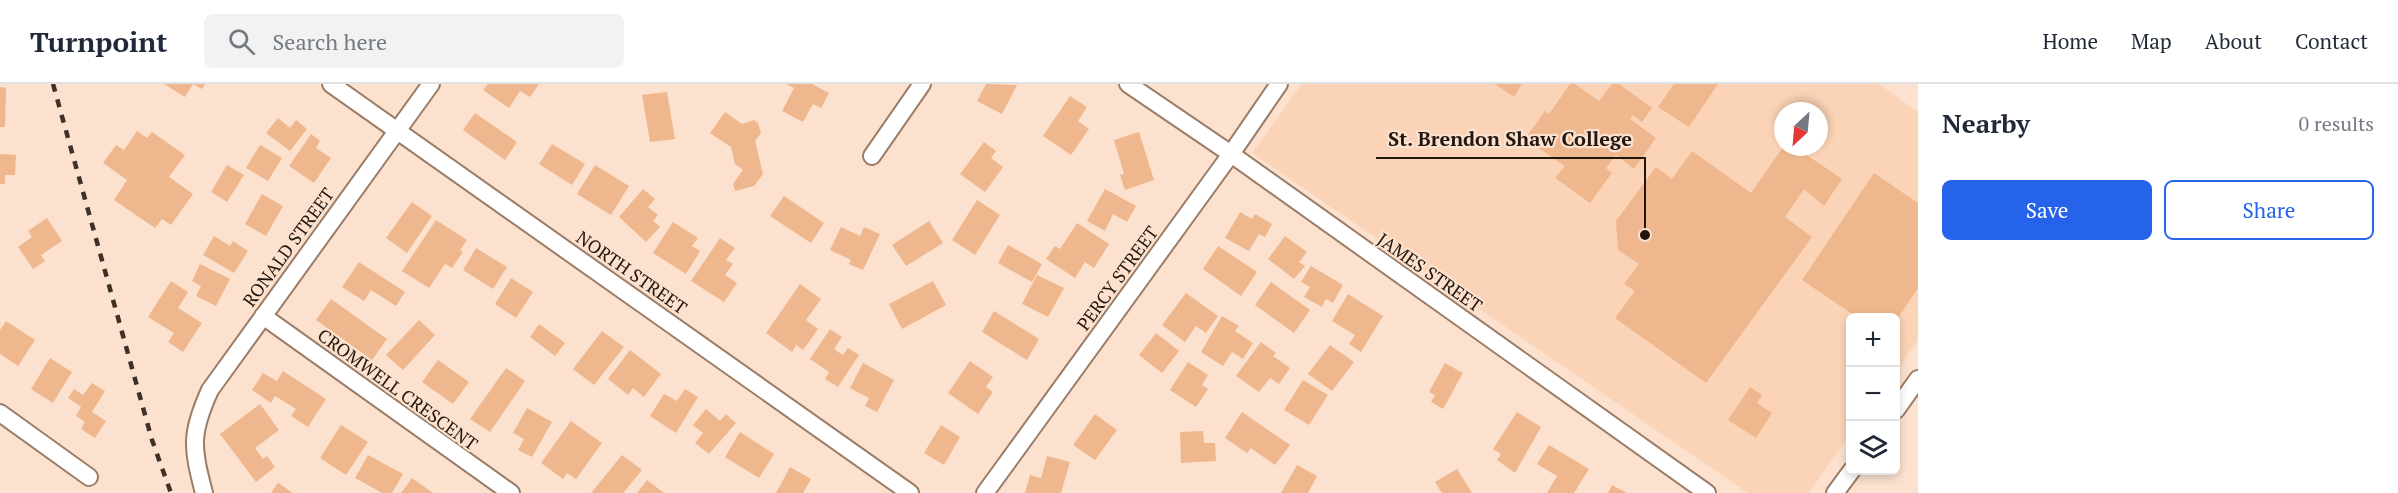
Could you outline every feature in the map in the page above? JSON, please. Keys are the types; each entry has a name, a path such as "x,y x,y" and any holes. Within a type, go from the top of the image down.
{"street":[{"name":"NORTH STREET","path":"331,84 910,493"},
{"name":"RONALD STREET","path":"204,493 194,454 194,442 197,418 210,390 431,84"},
{"path":"872,156 922,84"},
{"name":"JAMES STREET","path":"1128,84 1231,154 1707,493"},
{"name":"PERCY STREET","path":"985,493 1231,154 1279,84"},
{"name":"CROMWELL CRESCENT","path":"263,316 510,493"},
{"path":"1900,404 1918,379"},
{"path":"0,413 89,477"},
{"path":"1835,493 1848,475"}],"shaded area":[{"path":"1302,84 1879,84 1918,112 1918,340 1900,365 1900,313 1846,313 1846,440 1809,493 1748,493 1252,153"}],"building":[{"path":"164,84 193,84 185,97"},
{"path":"193,84 205,84 202,89"},
{"path":"488,84 539,84 530,97 520,91 509,108 483,90"},
{"path":"786,84 812,84 829,93 821,108 813,104 803,122 782,111 794,88"},
{"path":"986,84 1017,85 1002,114 977,101"},
{"path":"1495,84 1522,84 1514,97"},
{"path":"1570,84 1575,84 1599,101 1612,84 1619,84 1652,108 1642,122 1633,115 1630,119 1656,138 1634,169 1616,155 1606,168 1612,173 1590,203 1555,178 1565,166 1525,139 1545,111 1549,114"},
{"path":"1674,84 1718,84 1689,127 1658,107"},
{"path":"0,87 6,88 5,127 0,127"},
{"path":"667,92 675,139 650,142 642,95"},
{"path":"1070,96 1087,107 1078,121 1089,129 1071,155 1043,136"},
{"path":"725,112 742,124 754,120 758,123 761,133 755,141 763,174 754,186 735,191 733,184 743,170 735,164 731,147 710,133"},
{"path":"475,113 517,142 505,160 463,130"},
{"path":"278,118 290,128 296,120 307,129 290,151 266,133"},
{"path":"137,131 147,138 152,132 185,155 169,177 193,194 171,225 162,219 155,228 114,200 127,180 103,163 116,145 124,150"},
{"path":"1139,132 1154,180 1125,190 1120,175 1124,174 1114,140"},
{"path":"311,134 320,141 316,148 331,158 314,183 289,166"},
{"path":"984,142 996,151 991,158 1003,167 985,192 960,174"},
{"path":"552,144 585,164 572,185 539,164"},
{"path":"260,145 282,158 268,181 246,168"},
{"path":"1692,151 1751,193 1777,156 1808,156 1842,179 1824,206 1804,189 1785,217 1812,237 1706,383 1615,318 1635,291 1624,284 1639,264 1618,250 1616,221 1656,167 1672,179"},
{"path":"0,154 16,155 15,175 5,175 5,184 0,184"},
{"path":"227,165 244,175 227,202 211,192"},
{"path":"595,165 629,186 611,215 577,194"},
{"path":"1874,173 1918,203 1918,288 1900,315 1900,313 1851,313 1802,280"},
{"path":"643,189 655,199 648,207 658,215 653,221 660,227 646,242 619,217"},
{"path":"1105,189 1136,206 1127,222 1113,214 1105,231 1087,221"},
{"path":"262,194 283,206 266,236 245,224"},
{"path":"784,196 824,223 811,243 770,216"},
{"path":"977,200 1000,215 975,255 952,240"},
{"path":"412,202 432,216 407,253 386,238"},
{"path":"1240,212 1252,219 1255,214 1272,224 1265,237 1259,234 1249,251 1225,238"},
{"path":"47,218 62,241 41,255 45,261 33,269 18,247 32,237 28,231"},
{"path":"436,220 467,240 460,250 463,252 452,268 445,264 429,288 402,271"},
{"path":"929,221 943,243 906,266 892,245"},
{"path":"673,222 698,238 692,246 700,251 686,274 653,253"},
{"path":"1077,223 1109,244 1094,268 1085,262 1075,278 1046,259 1055,246 1060,249"},
{"path":"841,227 860,236 864,227 880,234 863,270 849,264 851,260 830,250"},
{"path":"214,236 230,246 233,241 248,251 234,273 203,255"},
{"path":"1285,236 1307,252 1299,262 1305,266 1294,279 1268,259"},
{"path":"720,238 735,248 726,260 733,264 725,275 737,283 724,302 691,281"},
{"path":"1008,245 1042,264 1032,282 998,263"},
{"path":"1218,246 1257,272 1241,296 1203,269"},
{"path":"476,248 507,267 493,289 463,270"},
{"path":"359,262 405,292 396,306 371,290 364,301 342,287"},
{"path":"200,264 230,279 216,306 196,296 201,286 192,281"},
{"path":"1311,266 1343,285 1333,303 1326,299 1322,307 1304,297 1310,287 1301,282"},
{"path":"1037,275 1064,288 1048,317 1022,304"},
{"path":"511,278 533,292 516,318 495,304"},
{"path":"171,281 188,292 178,308 202,323 183,352 168,342 174,333 148,317"},
{"path":"933,281 946,305 902,329 889,304"},
{"path":"1271,282 1310,310 1294,333 1255,305"},
{"path":"800,284 821,299 806,320 818,329 803,350 796,345 792,352 766,333"},
{"path":"1186,293 1218,316 1206,333 1196,326 1185,342 1162,325"},
{"path":"1348,294 1383,316 1361,352 1349,344 1355,335 1332,321"},
{"path":"331,299 387,339 372,360 316,320"},
{"path":"994,311 1039,339 1027,360 982,332"},
{"path":"1222,316 1239,326 1235,331 1253,343 1243,359 1232,352 1223,366 1201,352"},
{"path":"419,320 435,335 403,370 386,355"},
{"path":"6,321 35,340 18,366 0,354 0,330"},
{"path":"539,324 565,343 555,356 530,337"},
{"path":"830,329 842,337 834,349 843,355 848,348 859,355 838,387 825,379 829,372 810,359"},
{"path":"602,331 624,347 594,385 573,369"},
{"path":"1156,333 1179,351 1162,373 1139,355"},
{"path":"1261,342 1276,353 1273,356 1290,368 1279,384 1270,378 1259,392 1236,376"},
{"path":"1330,345 1354,362 1332,391 1308,374"},
{"path":"630,350 661,374 644,397 633,388 628,395 608,379"},
{"path":"50,358 72,372 53,403 31,389"},
{"path":"438,360 469,382 453,404 422,382"},
{"path":"970,361 993,377 986,387 993,392 978,414 948,393"},
{"path":"1188,362 1208,375 1202,385 1208,389 1196,407 1170,390"},
{"path":"863,363 894,380 877,412 865,406 869,398 850,388"},
{"path":"1445,363 1463,373 1443,409 1431,402 1435,395 1429,392"},
{"path":"506,368 525,381 490,432 470,419"},
{"path":"283,371 326,399 308,427 291,416 296,409 275,396 271,403 252,390 263,373 277,381"},
{"path":"1303,380 1328,395 1309,425 1284,410"},
{"path":"92,383 105,391 92,412 106,421 95,438 81,429 85,422 76,416 81,407 68,398 74,389 83,395"},
{"path":"1750,387 1762,395 1757,403 1772,413 1756,438 1728,420"},
{"path":"685,389 698,397 676,433 650,416 664,394 677,401"},
{"path":"260,404 279,430 255,448 263,459 267,456 275,467 256,482 220,434"},
{"path":"527,408 552,422 532,457 518,450 524,439 513,433"},
{"path":"706,409 720,421 726,414 736,423 709,454 695,443 703,433 693,425"},
{"path":"1242,412 1290,445 1275,465 1251,448 1247,453 1225,438"},
{"path":"1517,412 1541,427 1515,473 1497,460 1501,454 1493,449"},
{"path":"1095,414 1117,430 1095,460 1073,445"},
{"path":"571,421 602,443 576,479 567,473 563,479 541,463"},
{"path":"341,425 368,442 346,475 320,458"},
{"path":"941,425 960,437 944,465 924,453"},
{"path":"1203,431 1204,443 1215,443 1216,461 1181,463 1180,432"},
{"path":"740,432 774,454 759,478 725,457"},
{"path":"1549,445 1589,469 1574,493 1547,493 1557,476 1537,464"},
{"path":"368,455 403,474 392,493 382,493 355,478"},
{"path":"622,455 642,470 623,493 591,493"},
{"path":"1047,456 1070,462 1061,493 1025,493 1030,475 1041,478"},
{"path":"1297,465 1317,476 1308,493 1281,493"},
{"path":"790,467 811,479 803,493 776,493"},
{"path":"1457,469 1472,493 1442,493 1435,482"},
{"path":"412,478 433,493 401,493"},
{"path":"647,480 664,493 637,493"},
{"path":"278,483 293,493 271,493"},
{"path":"1612,485 1627,493 1608,493"}],"railway":[{"path":"53,84 152,440 171,493"}],"place":[{"name":"St. Brendon Shaw College","path":"1645,235"}]}
